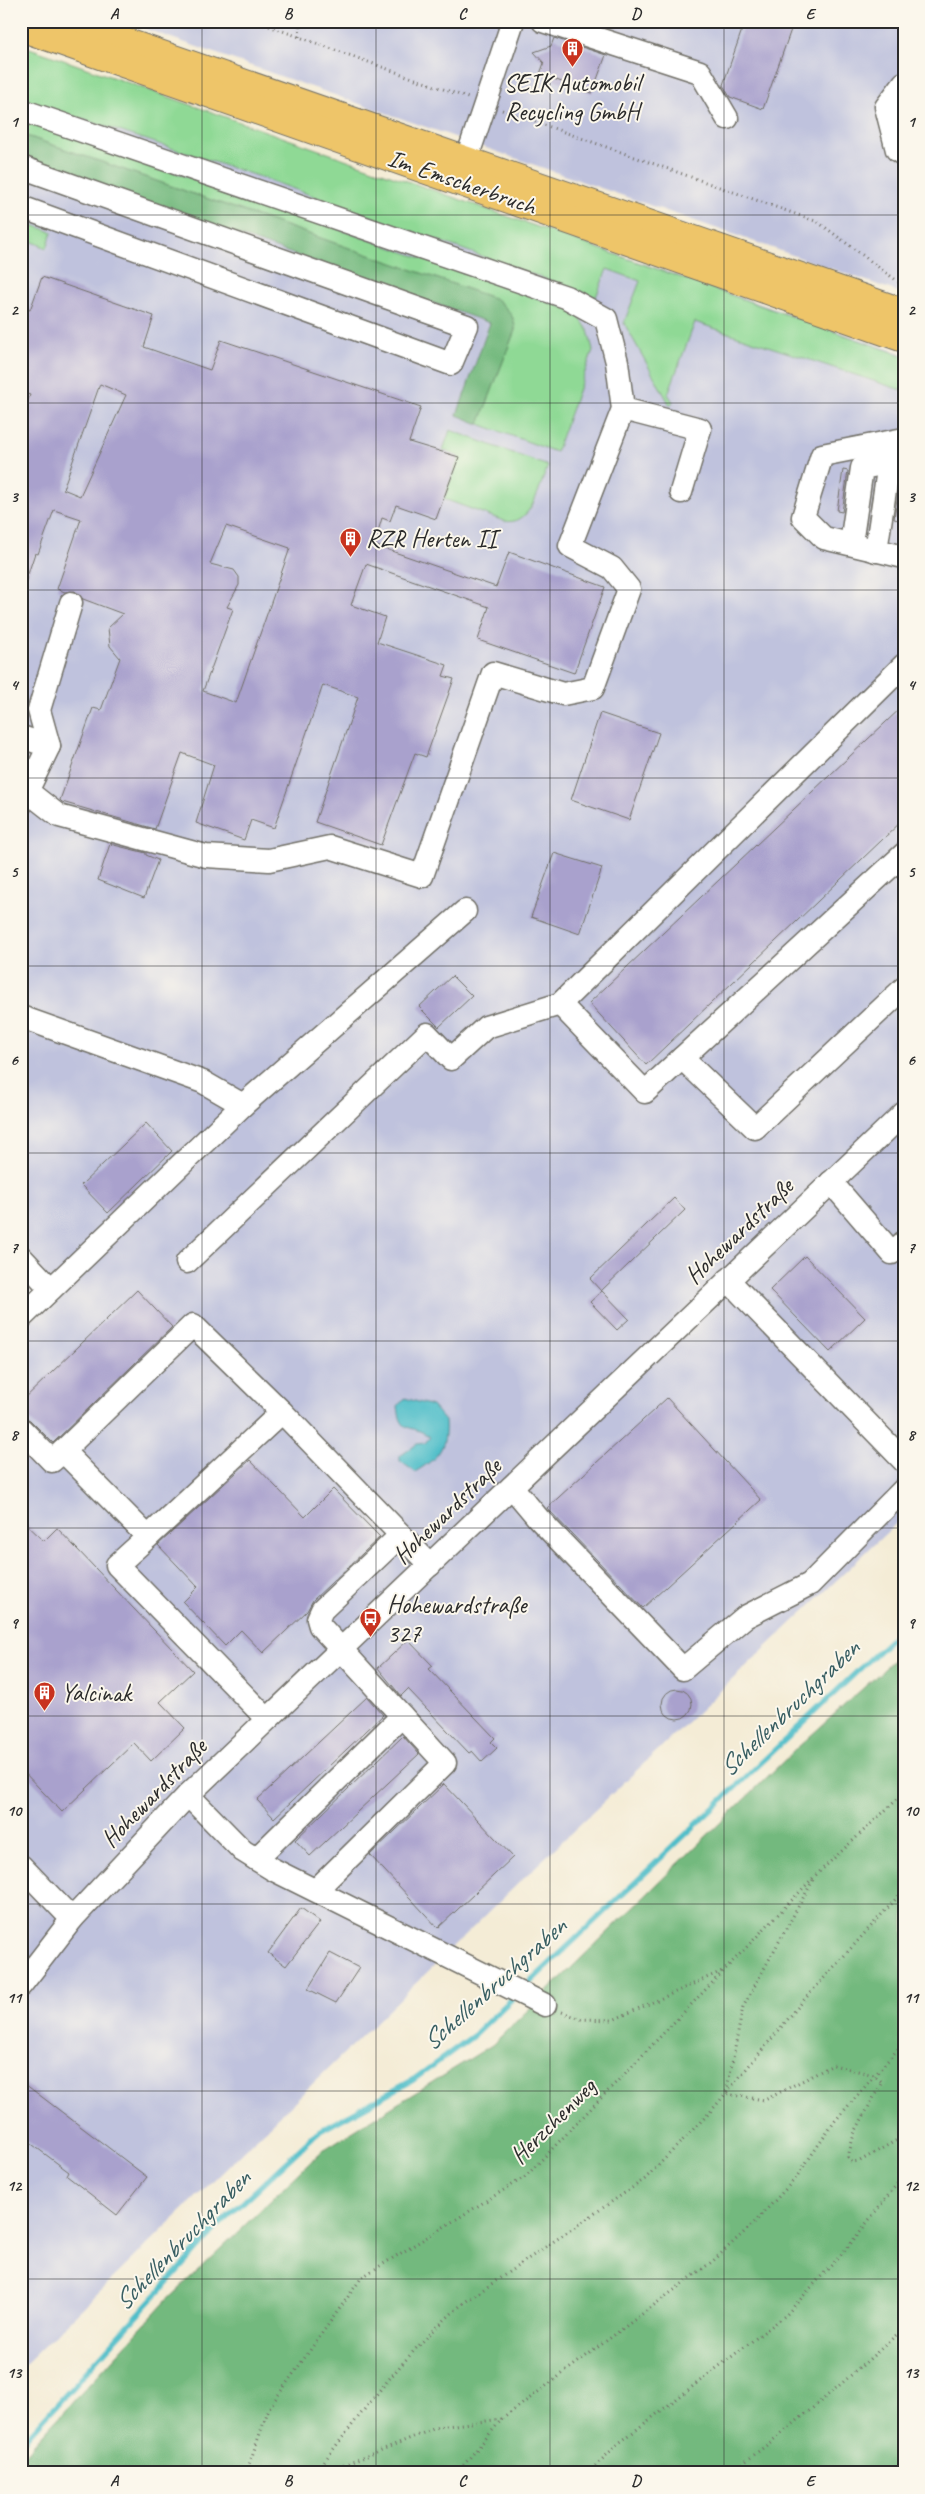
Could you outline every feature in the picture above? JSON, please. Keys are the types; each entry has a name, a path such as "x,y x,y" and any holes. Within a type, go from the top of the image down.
{"main road":[{"name":"Im Emscherbruch","path":"64,21 904,313"},
{"name":"Im Emscherbruch","path":"21,27 904,338"}],"street":[{"path":"466,161 512,21"},
{"path":"543,21 700,72 727,118"},
{"path":"902,149 886,107 904,83"},
{"path":"21,110 566,297 606,319 617,362 623,409 570,546 612,568 629,589 593,688 563,694 493,673 422,876 330,847 269,860 206,856 59,816 24,798 49,746 39,710 71,603"},
{"path":"21,207 451,364 467,326 28,170"},
{"path":"623,409 700,429 681,492"},
{"path":"904,439 822,455 803,517 824,538 904,556"},
{"path":"851,544 862,468 896,462 876,551"},
{"path":"187,1262 427,1034 451,1058 486,1027 560,1004 904,665"},
{"path":"21,737 49,746"},
{"path":"560,1004 645,1092 904,854"},
{"path":"21,1318 244,1105 465,910"},
{"path":"682,1058 755,1128 904,988"},
{"path":"21,1017 203,1082 244,1105"},
{"name":"Hohewardstraße","path":"21,1985 72,1919 188,1795 904,1112"},
{"path":"831,1182 900,1254"},
{"path":"21,1257 52,1289"},
{"path":"728,1280 904,1461"},
{"path":"21,1429 52,1461 193,1325 282,1412 430,1565"},
{"path":"267,1719 117,1566 282,1412"},
{"path":"63,1451 148,1537"},
{"path":"512,1487 538,1518 683,1669 745,1617 810,1584 904,1489"},
{"path":"316,1890 445,1763 320,1626 318,1618 322,1610 400,1535"},
{"path":"256,1859 402,1716"},
{"path":"188,1795 243,1851 256,1859 545,2005"},
{"path":"21,1866 72,1919"}],"path":[{"path":"255,21 818,222 904,286"},
{"path":"299,36 300,21"},
{"name":"Herzchenweg","path":"246,2473 269,2408 362,2277 525,2177 816,1876 904,1793"},
{"path":"726,2094 743,2007 816,1876"},
{"path":"315,2473 400,2366 440,2323 466,2302 645,2179 726,2094 803,2000 904,1890"},
{"path":"545,2005 581,2019 613,2020 725,1970"},
{"path":"457,2473 502,2420 720,2255 795,2179 835,2121 874,2074 904,2042"},
{"path":"726,2094 765,2100 832,2065 874,2074 882,2082 854,2134 848,2157 852,2162 860,2161 904,2136"},
{"path":"588,2473 619,2443 786,2315 848,2247 904,2175"},
{"path":"730,2473 777,2438 866,2364 904,2328"},
{"path":"325,2473 438,2427 502,2420"},
{"path":"896,2473 904,2466"}],"shaded area":[{"path":"123,21 904,21 904,294"},
{"path":"21,46 904,354 904,1516 533,1869 21,2368"}],"green space":[{"path":"21,45 904,356 904,391 695,322 668,394 673,402 670,405 624,323 640,281 607,269 596,297 263,178 21,99"},
{"path":"21,119 571,310 580,318 588,330 593,350 556,452 479,424 515,330 512,316 496,299 21,134"},
{"path":"21,134 496,299 512,316 515,330 479,424 457,415 490,323 21,159"},
{"path":"21,221 52,232 47,248 21,237"},
{"path":"450,430 548,466 538,494 528,512 514,521 504,521 444,499 459,457 443,450"},
{"path":"904,1651 904,2473 21,2473 21,2458 168,2299 323,2150 492,2045 796,1749"}],"water":[{"path":"405,1398 432,1406 445,1421 444,1439 439,1452 430,1462 415,1472 400,1461 400,1456 417,1444 425,1443 430,1437 404,1425 401,1421 398,1406"}],"building":[{"path":"745,21 794,21 763,109 730,97 723,85"},
{"name":"SEIK Automobil Recycling GmbH","path":"554,38 606,55 592,93 540,74 544,63 534,52 551,46"},
{"name":"RZR Herten II","path":"42,277 154,316 144,347 210,370 221,340 421,407 409,442 459,457 436,519 396,505 390,521 382,518 374,545 496,587 509,552 605,587 574,673 478,640 489,607 366,564 351,605 385,617 377,642 447,665 443,676 454,679 426,757 415,753 381,845 315,822 358,697 323,685 274,828 251,820 244,840 196,823 214,765 182,753 155,829 62,802 60,800 93,708 101,710 120,658 110,646 108,628 123,614 83,599 75,591 65,592 57,589 81,519 54,510 38,554 35,553 24,586 21,586 21,418 30,395 21,392 21,307 30,310","holes":["100,384 126,395 80,496 63,489","226,526 290,548 236,703 203,691 233,609 227,607 239,585 239,577 234,570 210,564"]},
{"path":"843,470 848,471 842,512 837,511"},
{"path":"900,479 904,479 904,521 894,519"},
{"path":"904,705 904,819 646,1065 589,1003"},
{"path":"600,713 659,733 629,820 571,800"},
{"path":"110,844 146,853 146,855 158,860 144,898 98,880"},
{"path":"554,853 602,868 580,934 531,917"},
{"path":"452,976 472,996 439,1027 419,1007"},
{"path":"146,1123 172,1151 108,1213 81,1185"},
{"path":"674,1198 685,1210 601,1291 590,1279"},
{"path":"805,1256 865,1318 830,1352 770,1290"},
{"path":"137,1290 172,1327 53,1443 30,1420 21,1416 21,1402"},
{"path":"602,1291 629,1319 617,1330 590,1302"},
{"path":"667,1398 761,1500 643,1608 547,1508"},
{"path":"250,1460 305,1517 333,1489 380,1537 313,1600 307,1611 263,1653 241,1630 225,1646 183,1602 198,1587 158,1545"},
{"path":"21,1519 44,1541 57,1528 193,1671 160,1702 185,1728 151,1761 134,1743 62,1812 21,1769"},
{"path":"408,1640 433,1666 429,1669 495,1738 491,1742 497,1748 482,1762 472,1751 469,1753 408,1689 401,1696 378,1668"},
{"path":"677,1689 688,1693 692,1704 688,1715 677,1719 666,1715 662,1704 666,1693"},
{"path":"367,1697 383,1715 274,1818 257,1800"},
{"path":"403,1736 419,1754 310,1856 295,1840"},
{"path":"444,1784 513,1857 438,1928 370,1855"},
{"path":"301,1908 320,1922 286,1966 268,1953"},
{"path":"330,1953 359,1968 336,2003 308,1989"},
{"path":"21,2081 147,2177 117,2215 67,2176 69,2172 21,2136"}],"waterway":[{"name":"Schellenbruchgraben","path":"523,1989 904,1627"},
{"name":"Schellenbruchgraben","path":"21,2444 219,2225 318,2132 413,2080 473,2036 516,1995"}],"place":[{"name":"SEIK Automobil Recycling GmbH","path":"572,67"},
{"name":"RZR Herten II","path":"350,558"},
{"name":"Hohewardstraße 327","path":"371,1638"},
{"name":"Yalcinak","path":"45,1712"}]}
